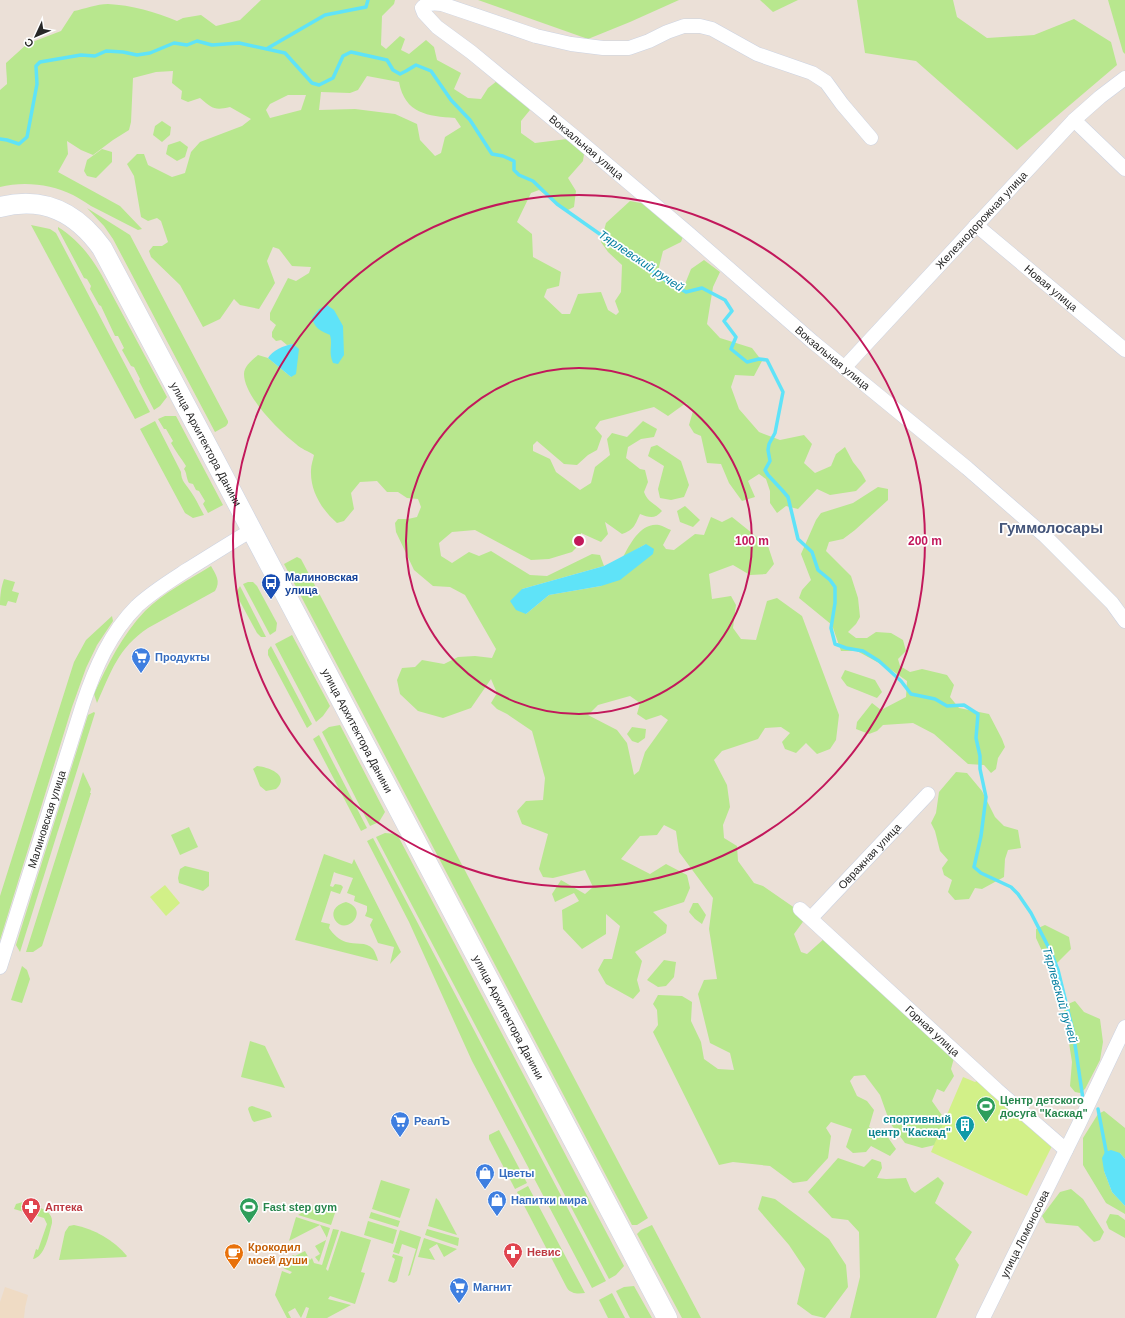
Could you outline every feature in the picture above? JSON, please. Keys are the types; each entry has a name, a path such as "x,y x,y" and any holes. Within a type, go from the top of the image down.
{"street":[{"name":"Вокзальная улица","path":"872,138 842,104 826,82 812,73 757,54 712,29 700,26 684,26 629,48 604,48 570,44 536,36 442,4 431,3 423,6 422,8 424,13 437,27 471,52 582,143 844,368 967,468 1045,536 1112,603 1125,621"},
{"name":"Железнодорожная улица","path":"844,368 1074,120 1100,97 1125,78"},
{"path":"1074,120 1125,169"},
{"name":"улица Архитектора Данини","path":"0,207 19,203 49,206 78,221 94,237 102,248 252,530 666,1318"},
{"name":"Новая улица","path":"976,226 1125,350"},
{"name":"Малиновская улица","path":"0,967 83,704 94,671 105,650 126,619 137,606 153,592 252,530"},
{"name":"Овражная улица","path":"811,918 928,794"},
{"name":"Горная улица","path":"800,909 997,1090 1066,1150"},
{"name":"улица Ломоносова","path":"983,1318 1125,1027"}],"shaded area":[{"path":"5,1287 28,1295 24,1318 0,1318 0,1302"}],"green space":[{"path":"261,0 395,0 394,4 382,16 381,45 386,49 400,36 405,39 401,50 409,54 426,40 434,47 437,60 461,73 454,89 468,98 481,99 488,88 497,81 525,104 530,110 521,121 521,133 535,143 567,139 584,154 583,161 568,178 576,191 574,207 566,211 539,190 531,193 517,222 532,234 533,257 561,272 559,286 547,289 544,297 562,314 570,314 578,294 601,292 608,310 616,315 619,312 615,301 621,292 622,265 608,252 601,242 606,223 630,201 651,205 684,234 681,242 663,251 658,271 671,285 685,284 691,269 704,260 720,272 713,287 707,324 720,338 752,348 762,361 754,376 735,375 731,387 739,409 759,432 780,440 804,435 812,444 804,463 815,473 831,466 836,454 845,447 853,462 861,472 866,481 856,491 830,495 817,489 798,509 786,506 777,513 770,503 770,491 766,479 759,474 748,481 755,497 742,501 729,483 721,464 707,463 701,436 694,433 689,425 693,411 686,403 668,416 654,407 600,421 595,428 602,436 597,450 588,455 577,465 564,464 537,441 533,445 533,451 550,459 556,472 580,490 591,483 595,467 610,455 607,439 612,433 627,437 643,421 657,429 654,437 641,439 628,447 626,458 640,469 645,470 648,482 644,492 650,501 662,511 655,517 640,514 634,527 622,534 605,522 608,534 601,542 581,533 580,544 572,552 549,559 531,560 475,530 452,532 439,543 441,556 452,563 469,552 479,556 491,551 530,575 547,576 592,554 600,555 604,566 522,589 526,614 549,595 601,586 646,544 623,557 637,535 642,530 653,525 659,525 671,530 663,545 666,549 674,550 695,534 704,535 711,517 722,522 732,517 768,546 774,564 766,574 750,575 733,565 709,574 712,599 731,596 736,605 733,628 741,639 756,640 767,601 777,598 802,616 839,715 836,740 830,749 817,754 806,743 796,753 785,749 782,742 790,733 781,727 765,728 758,739 722,751 714,760 727,785 730,807 723,825 724,838 737,846 738,861 754,883 763,886 802,913 805,919 794,934 801,952 807,954 825,938 954,1058 951,1069 954,1076 944,1092 937,1089 932,1101 946,1121 935,1145 922,1148 905,1143 890,1123 880,1095 865,1075 854,1076 850,1081 857,1096 867,1101 874,1110 869,1127 887,1136 896,1149 890,1156 871,1146 866,1152 853,1153 846,1147 852,1129 831,1122 826,1128 831,1136 828,1158 807,1181 793,1183 770,1166 733,1162 719,1165 653,1032 658,1025 657,1010 653,1004 658,995 682,996 692,1002 691,1021 701,1042 704,1059 718,1069 734,1070 730,1053 710,1043 698,994 704,980 717,979 709,929 713,898 679,852 676,831 664,825 657,835 640,836 621,859 650,874 666,864 687,875 690,888 684,902 653,912 667,925 666,933 635,952 642,961 637,980 640,991 633,999 606,984 598,970 604,959 612,959 620,926 606,914 606,934 582,949 563,929 562,910 579,901 574,893 555,902 552,894 561,880 585,894 593,887 585,870 553,878 543,877 539,869 548,834 522,824 517,811 526,801 543,800 545,778 532,731 497,709 491,703 497,693 491,679 471,708 443,718 418,711 400,694 397,680 402,668 415,667 422,660 444,664 458,657 475,656 492,658 496,649 465,595 450,587 433,586 414,570 396,532 395,523 398,519 417,517 421,507 418,499 407,498 398,492 387,492 377,481 360,482 351,493 354,509 344,521 337,523 326,512 315,493 311,478 314,455 302,449 281,431 256,402 250,392 246,383 244,371 249,363 258,355 268,358 291,377 293,344 287,345 281,340 276,341 272,337 272,332 276,325 270,320 270,313 288,278 296,281 309,273 311,267 292,266 279,249 273,247 267,261 275,283 259,309 240,305 234,299 220,319 203,327 180,285 151,257 149,251 153,246 162,246 168,242 161,221 157,218 148,221 141,217 134,176 127,164 137,154 144,154 148,165 172,177 185,173 191,152 200,142 242,126 251,119 230,107 220,109 214,108 200,98 188,102 181,99 182,91 172,83 173,71 156,72 133,78 131,122 129,130 93,155 81,150 67,141 68,154 58,172 120,206 142,229 138,230 73,195 56,188 27,184 0,187 0,90 7,84 6,63 27,44 61,31 74,11 108,4 143,10 177,21 183,18 201,15 216,26 240,20","holes":["367,76 399,82 406,101 412,107 427,114 455,118 461,127 445,137 441,153 435,156 420,140 417,124 395,114 355,109 319,110 321,92 350,93 358,90","288,95 306,95 301,110 270,118 266,110 270,104","630,696 640,703 637,714 646,720 661,715 668,720 645,752 639,771 634,775 627,743 617,730 588,715 598,705"]},
{"path":"478,0 679,0 588,39"},
{"path":"760,0 798,0 773,12"},
{"path":"857,0 953,0 957,17 987,38 1034,35 1074,19 1111,42 1117,65 1017,150 916,61 865,53"},
{"path":"1108,0 1125,0 1125,54 1123,52"},
{"path":"162,121 171,127 170,135 162,142 153,135 155,126"},
{"path":"180,141 188,147 185,157 177,161 166,154 168,145"},
{"path":"102,149 112,152 112,162 96,178 87,176 84,171 87,160"},
{"path":"87,208 130,235 228,421 226,426 215,432 113,239 104,226"},
{"path":"31,225 50,229 56,233 150,412 135,419"},
{"path":"58,227 77,242 97,267 167,397 160,406 154,410 139,381 140,379 134,367 131,366 122,350 124,348 118,336 115,336 101,306 90,289 91,286 87,279 84,278"},
{"path":"165,416 176,416 223,505 208,513 203,504 205,501 193,484 189,483 184,469 186,466 171,443 173,441 166,429 164,429 158,419"},
{"path":"155,421 181,472 183,480 204,515 193,518 185,513 140,429"},
{"path":"657,445 681,461 689,485 684,497 671,500 660,498 658,489 664,466 648,456 651,447"},
{"path":"878,487 888,489 888,500 843,539 829,542 826,551 851,576 858,598 860,617 856,624 848,632 856,638 867,638 876,632 891,633 903,640 906,651 898,659 900,666 910,672 922,669 947,675 954,685 950,697 959,708 989,714 1005,747 998,758 996,769 991,773 984,765 968,764 934,734 913,723 883,725 877,731 869,734 856,729 857,722 872,703 881,710 906,697 907,681 890,669 857,651 841,651 832,625 799,598 802,590 811,580 801,554 816,520 821,513 853,503"},
{"path":"685,506 700,520 693,527 680,522 677,511"},
{"path":"297,557 301,559 648,1218 637,1225 632,1225 284,564"},
{"path":"211,566 218,581 215,591 148,628 129,644 116,661 97,703 94,694 99,683 122,640 137,620 160,598"},
{"path":"4,579 15,582 12,591 19,593 16,603 8,601 6,606 0,605"},
{"path":"253,582 257,586 277,623 276,631 270,635 243,584"},
{"path":"240,586 266,637 261,637 257,633 237,596 237,591"},
{"path":"112,616 113,621 97,645 86,668 72,707 0,940 0,896 74,662 86,640"},
{"path":"292,635 330,706 323,716 316,722 275,644"},
{"path":"271,646 312,724 307,728 268,655 268,650"},
{"path":"845,670 875,680 882,692 877,698 847,686 841,678"},
{"path":"94,712 95,713 20,952 16,945 88,715"},
{"path":"340,725 385,812 379,822 370,826 322,732 329,727"},
{"path":"632,727 646,729 645,738 638,743 632,741 627,734"},
{"path":"319,735 367,828 361,831 313,739"},
{"path":"257,766 272,770 279,776 281,780 276,789 266,791 260,786 253,769"},
{"path":"83,772 91,789 91,793 42,946 33,952 26,952"},
{"path":"956,772 967,773 982,791 995,817 1004,826 1018,830 1021,848 1008,850 1005,859 1004,877 982,889 975,888 969,899 955,900 948,892 952,880 944,875 942,868 948,860 940,851 935,831 931,823 936,813 939,792"},
{"path":"189,827 198,847 180,855 171,835"},
{"path":"385,833 397,834 624,1266 616,1275 609,1279 376,837"},
{"path":"373,838 606,1281 592,1288 472,1061 409,922 367,841"},
{"path":"324,854 352,864 354,859 401,952 390,964 394,947 378,943 370,925 373,919 365,916 367,906 354,901 355,896 347,893 353,878 334,872 330,886 333,887 335,884 343,887 340,894 331,891 321,922 330,924 329,928 343,941 364,944 373,949 378,961 295,940"},
{"path":"185,866 209,872 209,886 203,891 179,883 178,878 180,869"},
{"path":"165,885 180,903 166,916 150,897"},
{"path":"346,902 353,906 356,911 356,916 350,924 345,925 340,924 335,920 333,914 337,906"},
{"path":"693,903 698,903 706,915 702,924 689,912"},
{"path":"1045,925 1069,937 1071,949 1055,965 1048,964 1036,938 1036,929"},
{"path":"664,960 676,962 674,977 666,986 658,987 647,980"},
{"path":"22,966 27,970 30,979 22,1003 11,1000"},
{"path":"1075,1001 1084,1012 1100,1019 1103,1042 1100,1060 1085,1089 1080,1093 1075,1092 1070,1086 1072,1062 1064,1011 1068,1004"},
{"path":"250,1041 265,1046 285,1088 241,1077"},
{"name":"Центр детского досуга \"Каскад\"","path":"963,1077 975,1082 980,1079 1053,1144 1027,1196 931,1152"},
{"path":"252,1106 270,1112 272,1117 254,1122 248,1109"},
{"path":"1104,1111 1125,1128 1125,1159 1120,1153 1104,1171 1112,1192 1125,1206 1125,1214 1106,1203 1083,1165 1083,1138 1098,1114"},
{"path":"499,1130 527,1183 515,1189 489,1139 489,1135"},
{"path":"838,1158 864,1167 872,1159 881,1162 882,1168 877,1178 906,1178 911,1190 915,1193 938,1177 944,1183 935,1203 972,1232 955,1259 959,1265 936,1318 850,1318 860,1277 859,1232 848,1220 832,1218 808,1192"},
{"path":"381,1180 410,1189 400,1218 372,1209"},
{"path":"528,1186 585,1293 575,1293 567,1288 517,1192"},
{"path":"1071,1189 1083,1199 1104,1232 1100,1240 1094,1242 1078,1226 1046,1223 1042,1216 1060,1192"},
{"path":"762,1196 775,1199 829,1239 846,1265 848,1287 825,1318 812,1315 797,1304 805,1269 789,1245 758,1209"},
{"path":"436,1198 439,1201 457,1235 428,1226"},
{"path":"23,1202 47,1211 52,1218 46,1244 41,1254 33,1259 36,1249 38,1250 47,1224 44,1218 14,1209 16,1204"},
{"path":"318,1203 336,1210 331,1225 298,1215"},
{"path":"371,1212 400,1221 398,1227 369,1218"},
{"path":"1110,1214 1118,1215 1125,1220 1125,1238 1109,1229 1106,1222"},
{"path":"296,1217 330,1228 327,1238 320,1225 289,1241"},
{"path":"368,1221 397,1230 393,1244 364,1235"},
{"path":"74,1225 89,1229 110,1240 127,1256 59,1260 65,1232 69,1226"},
{"path":"652,1225 701,1318 682,1318 637,1234 641,1230"},
{"path":"333,1229 339,1230 326,1269 328,1271 341,1231 371,1240 361,1272 365,1273 355,1304 330,1296 328,1299 351,1305 327,1318 306,1318 309,1308 306,1307 301,1318 295,1308 288,1312 291,1318 287,1318 275,1295 282,1271 290,1274 292,1272 283,1268 283,1266 293,1255 295,1256 305,1251 310,1260 312,1258 314,1263 322,1265"},
{"path":"427,1229 459,1238 458,1246 425,1235"},
{"path":"400,1230 421,1237 410,1275 408,1276 416,1249 402,1244 399,1254 393,1252"},
{"path":"424,1238 457,1249 444,1257 437,1244 429,1249 435,1260 418,1257"},
{"path":"326,1240 319,1262 315,1257 320,1254 315,1246"},
{"path":"393,1254 403,1257 397,1281 394,1283 388,1281 395,1259 392,1257"},
{"path":"634,1286 652,1318 630,1318 616,1291 624,1287"},
{"path":"612,1293 625,1318 608,1318 599,1300"}],"water":[{"path":"327,305 334,310 343,326 344,355 338,364 333,363 330,335 321,331 313,322 312,318 319,309"},
{"path":"293,344 299,349 296,374 291,377 268,358 272,353 279,349"},
{"path":"646,544 654,549 653,554 620,580 601,586 549,595 526,614 516,610 510,601 522,589 604,566"},
{"path":"1111,1150 1120,1153 1125,1159 1125,1206 1112,1192 1104,1171 1102,1158 1105,1152"}],"waterway":[{"path":"268,48 325,15 366,7 368,0"},
{"name":"Тярлевский ручей","path":"0,139 19,144 27,137 37,84 36,66 40,62 81,55 95,56 106,51 137,55 150,53 174,43 187,45 197,41 212,45 239,43 285,53 312,83 319,85 333,78 343,56 351,52 387,60 393,70 400,74 416,65 431,71 451,100 470,120 492,154 503,156 514,161 514,170 519,175 533,181 557,204 668,282 686,292 702,288 725,300 732,311 724,321 736,337 731,349 747,362 759,359 767,360 783,392 775,433 769,444 768,450 770,461 765,470 788,497 798,539 812,552 818,570 830,580 835,587 835,603 831,628 835,644 846,648 863,651 879,661 901,681 911,694 935,699 947,706 964,705 978,714 976,738 980,756 980,769 986,797 981,836 974,867 981,873 1011,887 1018,894 1031,913 1051,952 1058,970 1073,1031 1083,1099"},
{"name":"Тярлевский ручей","path":"1098,1109 1107,1156"}],"place":[{"name":"Малиновская улица","path":"271,600"},
{"name":"Продукты","path":"141,674"},
{"name":"Центр детского досуга \"Каскад\"","path":"986,1123"},
{"name":"РеалЪ","path":"400,1138"},
{"name":"спортивный центр \"Каскад\"","path":"965,1142"},
{"name":"Цветы","path":"485,1190"},
{"name":"Напитки мира","path":"497,1217"},
{"name":"Аптека","path":"31,1224"},
{"name":"Fast step gym","path":"249,1224"},
{"name":"Невис","path":"513,1269"},
{"name":"Крокодил моей души","path":"234,1270"},
{"name":"Магнит","path":"459,1304"}],"district":[{"name":"Гуммолосары","path":"1051,527"}]}
